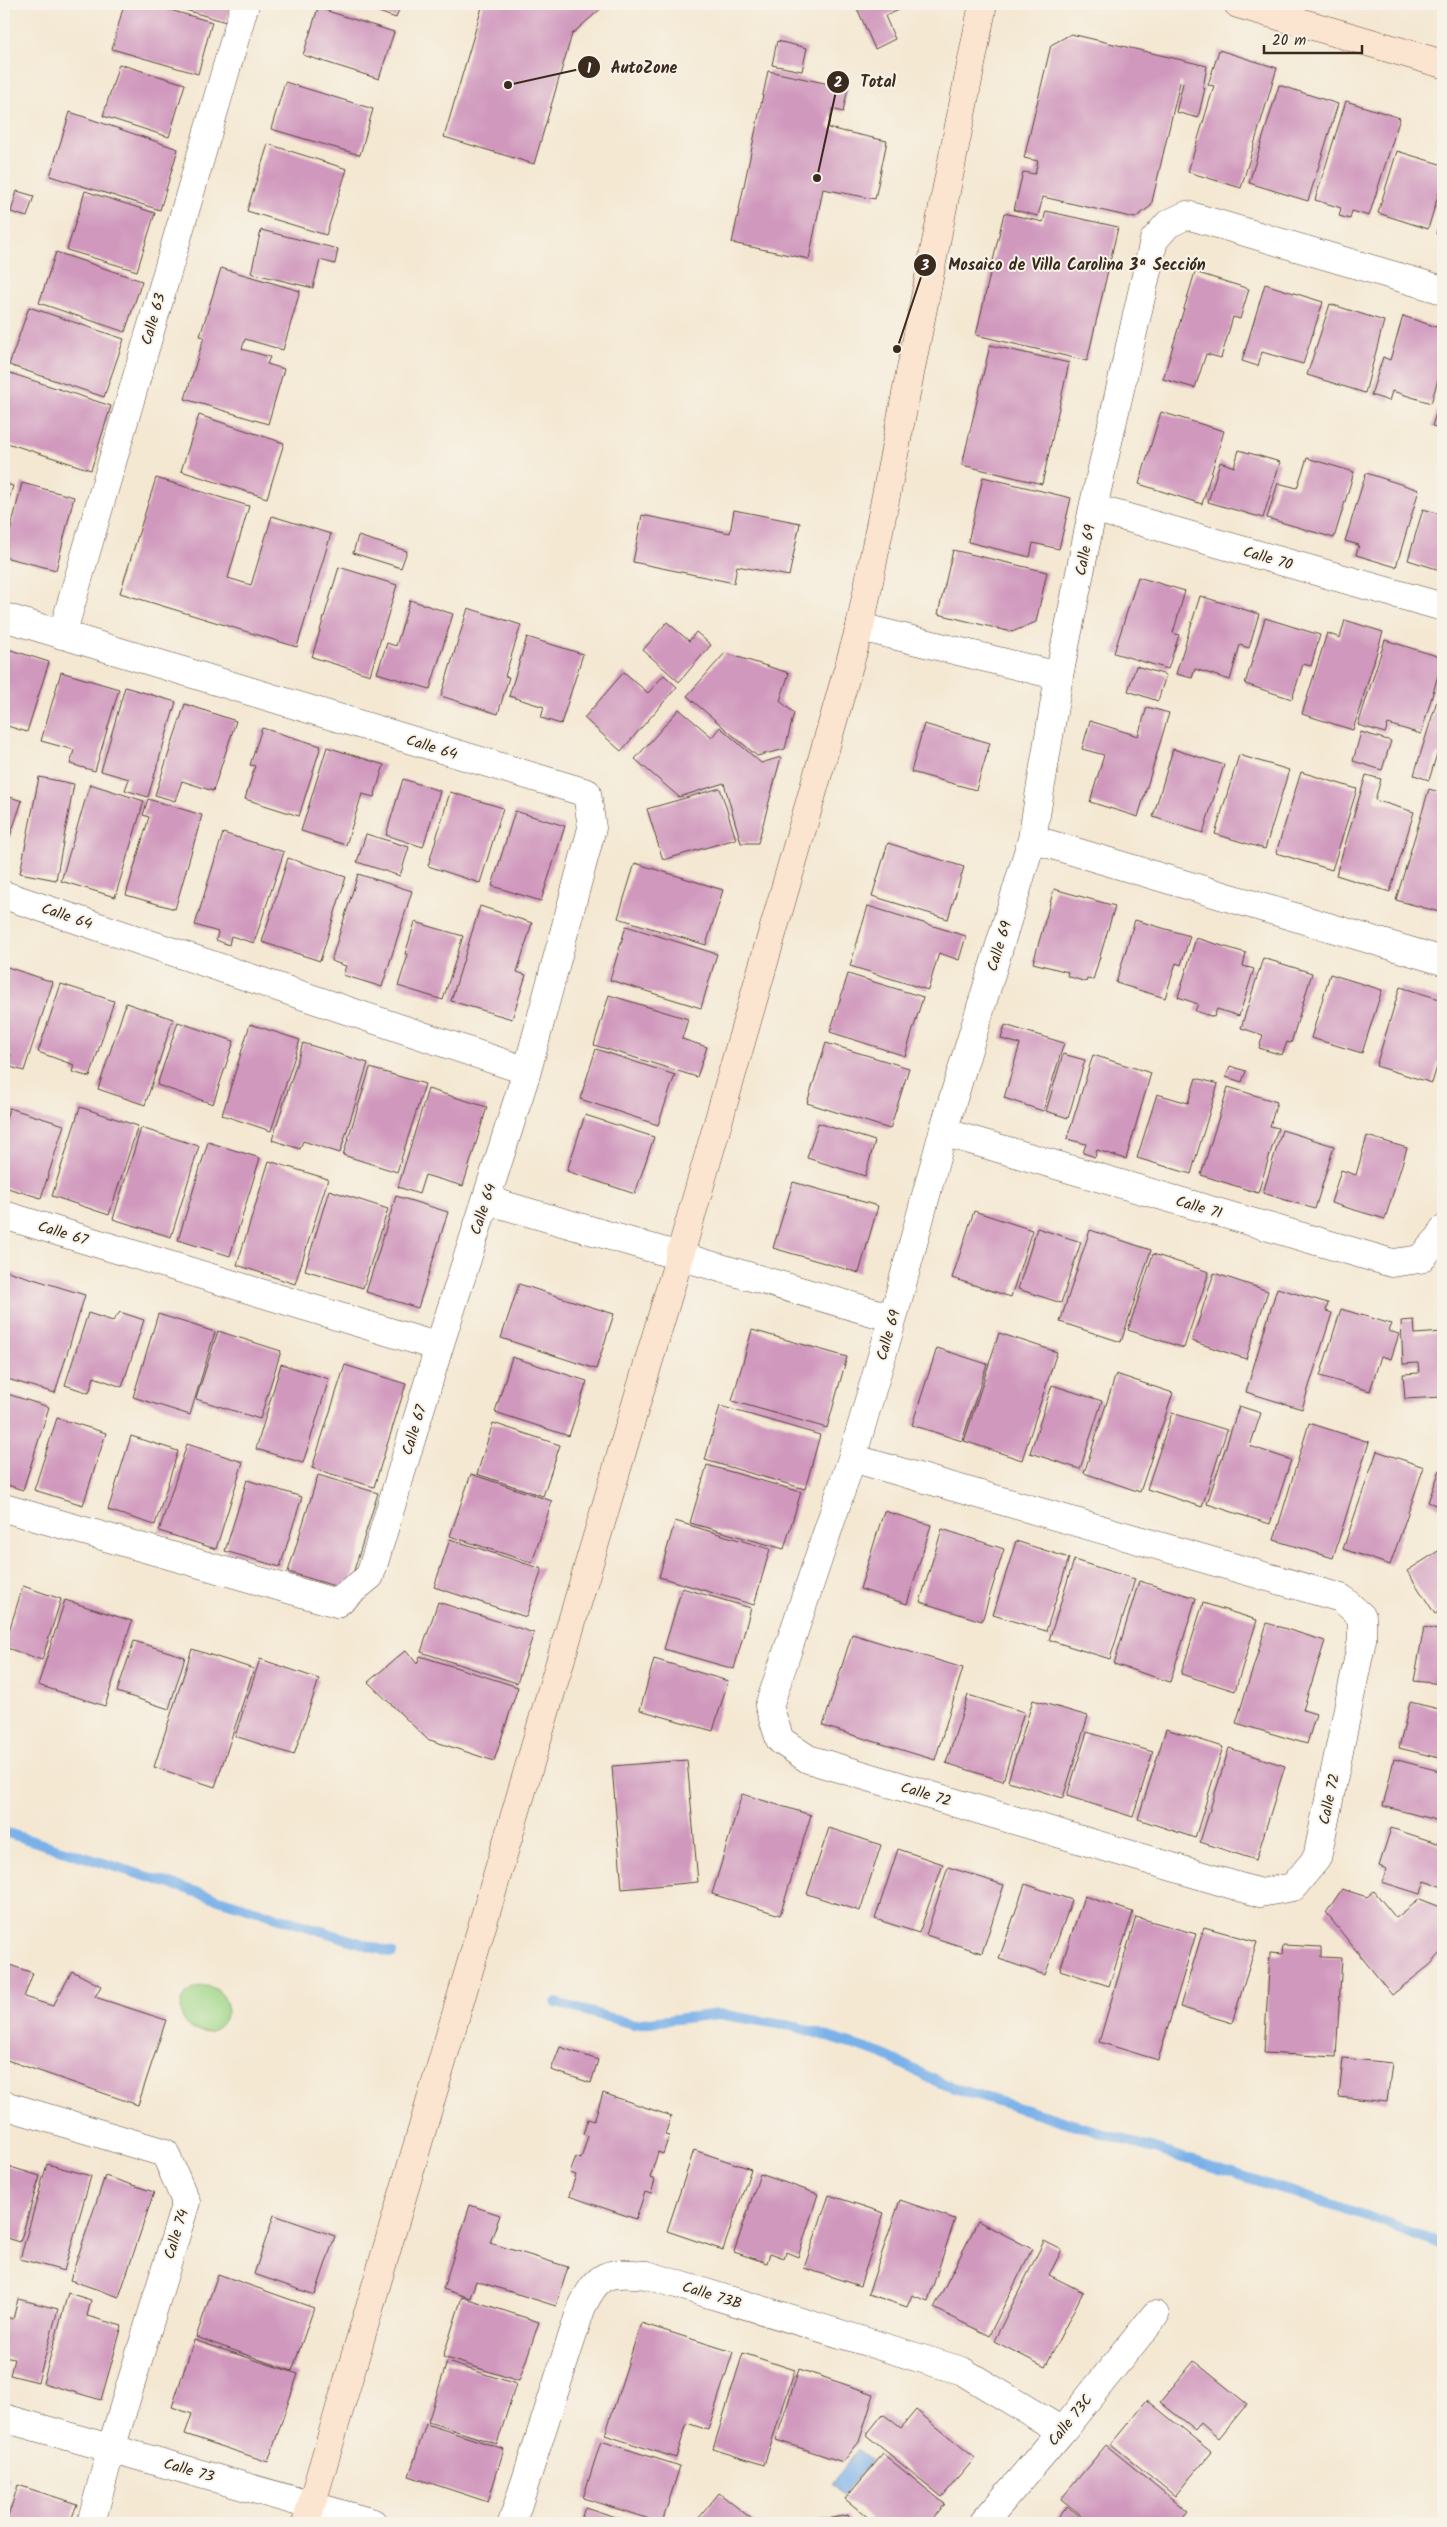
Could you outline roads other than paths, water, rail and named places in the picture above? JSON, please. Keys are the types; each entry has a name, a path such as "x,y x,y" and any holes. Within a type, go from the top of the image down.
{"street":[{"name":"Calle 63","path":"62,634 245,4"},
{"path":"308,2514 680,1255 860,628 983,4"},
{"path":"1238,4 1443,64"},
{"name":"Calle 69","path":"784,1658 852,1458 894,1318 943,1132 1032,839 1059,676 1093,508 1154,240 1168,224 1187,215 1443,290"},
{"name":"Calle 70","path":"1093,508 1443,607"},
{"name":"Calle 64","path":"4,617 587,793 592,828 527,1070 439,1347"},
{"path":"860,628 1059,676"},
{"path":"1032,839 1443,960"},
{"name":"Calle 64","path":"4,895 527,1070"},
{"name":"Calle 71","path":"943,1132 1392,1263 1420,1259 1442,1234 1443,1230"},
{"path":"486,1200 894,1318"},
{"name":"Calle 67","path":"4,1216 439,1347 370,1576 336,1603 4,1508"},
{"name":"Calle 72","path":"784,1658 769,1706 780,1740 808,1759 1260,1893 1293,1887 1317,1858 1362,1640 1362,1617 1341,1598 852,1458"},
{"name":"Calle 74","path":"4,2105 164,2153 186,2202 111,2448 91,2523"},
{"name":"Calle 73B","path":"512,2523 581,2309 594,2285 601,2278 610,2274 647,2275 962,2371 1062,2431"},
{"name":"Calle 73C","path":"983,2523 1062,2431 1155,2315"},
{"name":"Calle 73","path":"4,2418 111,2448 308,2514 373,2523"}],"water":[{"path":"858,2450 871,2460 844,2495 831,2485"}],"waterway":[{"path":"4,1832 392,1953"},
{"path":"556,2003 633,2024 719,2014 797,2027 882,2054 945,2085 1364,2215 1443,2245"}],"place":[{"name":"AutoZone","path":"508,85"},
{"name":"Total","path":"817,178"},
{"name":"Mosaico de Villa Carolina 3ª Sección","path":"897,349"}]}
